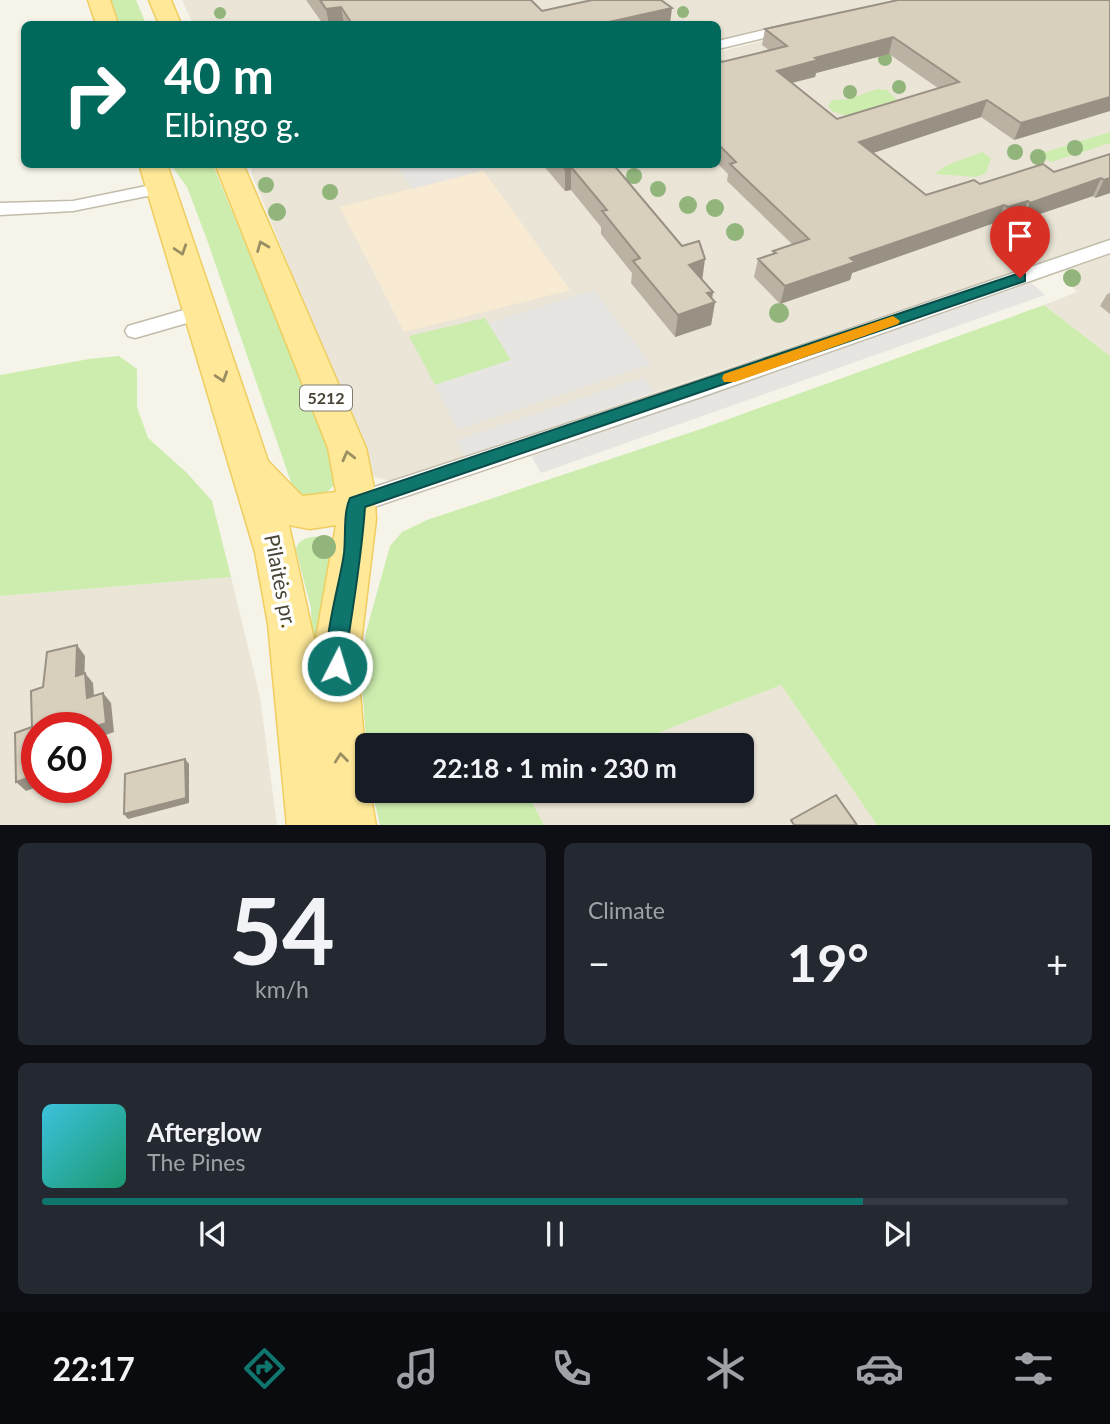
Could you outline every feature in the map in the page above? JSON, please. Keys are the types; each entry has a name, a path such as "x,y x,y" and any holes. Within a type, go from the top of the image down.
{"main road":[{"path":"99,0 106,21"},
{"path":"160,0 169,21"},
{"name":"5212","path":"231,168 347,448 356,503 353,552 337,645 336,708 341,767 351,825"},
{"name":"Pilaitės pr.","path":"157,176 276,552 290,624 313,825"},
{"name":"Pilaitės pr.","path":"250,464 270,492 286,507 300,515 321,513 356,503"}],"street":[{"path":"721,44 810,23"},
{"path":"0,209 73,206 157,176"},
{"path":"356,503 1110,246"},
{"path":"135,331 201,312"}],"shaded area":[{"path":"182,0 889,0 721,40 721,21 192,21"},
{"path":"932,0 1110,0 1110,239 391,481 374,477 251,172 252,168 721,168 721,51"},
{"path":"399,168 493,168 412,189"},
{"path":"483,170 570,290 404,332 340,207"},
{"path":"1110,254 1110,356 1044,305 1077,292 1063,276 1067,270"},
{"path":"1031,283 1045,295 541,473 531,456"},
{"path":"594,290 651,364 458,430 435,385 511,360 489,323"},
{"path":"644,377 654,392 464,456 456,440"},
{"path":"231,577 260,697 277,825 0,825 0,596"},
{"path":"781,685 877,825 544,825 532,803 754,803 754,733 658,733"}],"green space":[{"path":"111,0 136,0 145,21 119,21"},
{"path":"877,89 887,90 898,101 870,109 853,118 832,111 828,106 833,100 850,99"},
{"path":"1110,132 1110,143 1051,162 1039,154"},
{"path":"982,152 991,158 986,173 976,177 935,174 947,165"},
{"path":"173,168 214,168 329,448 334,485 322,495 298,496 292,485 187,187"},
{"path":"1044,305 1110,356 1110,825 877,825 781,685 658,733 365,733 362,683 366,632 390,546 402,532 427,520 701,429"},
{"path":"485,318 511,360 435,385 409,336"},
{"path":"119,356 137,369 137,407 148,438 187,473 212,501 231,577 0,596 0,375"},
{"path":"325,536 333,538 335,545 313,717 311,608 296,550 303,540"},
{"path":"375,803 532,803 544,825 380,825"}],"building":[{"path":"320,0 531,0 542,11 592,0 661,0 672,8 614,21 350,21 341,7 326,9"},
{"path":"898,0 1110,0 1110,97 1021,123 987,100 859,142 926,195 974,180 980,184 1043,164 1054,172 1110,154 1110,178 1101,178 1030,203 1028,201 1008,207 1004,205 850,258 855,262 785,286 758,259 809,239 730,164 736,162 721,147 721,61 787,46 765,29","holes":["893,37 959,82 837,119 777,71"]},
{"path":"572,168 616,168 682,246 699,241 705,259 689,265 713,292 707,293 715,302 678,315 633,261 640,258 602,211 607,210"},
{"path":"77,645 76,676 85,673 87,698 103,693 105,712 32,712 31,691 43,687 47,652"},
{"path":"21,731 21,780 16,782 15,733"},
{"path":"185,759 186,798 124,814 125,774"},
{"path":"836,795 857,825 794,825 791,820"}],"slow traffic":[{"path":"730,378 893,321"}],"route":[{"path":"337,666 337,645 353,552 356,503 1020,278"}]}
